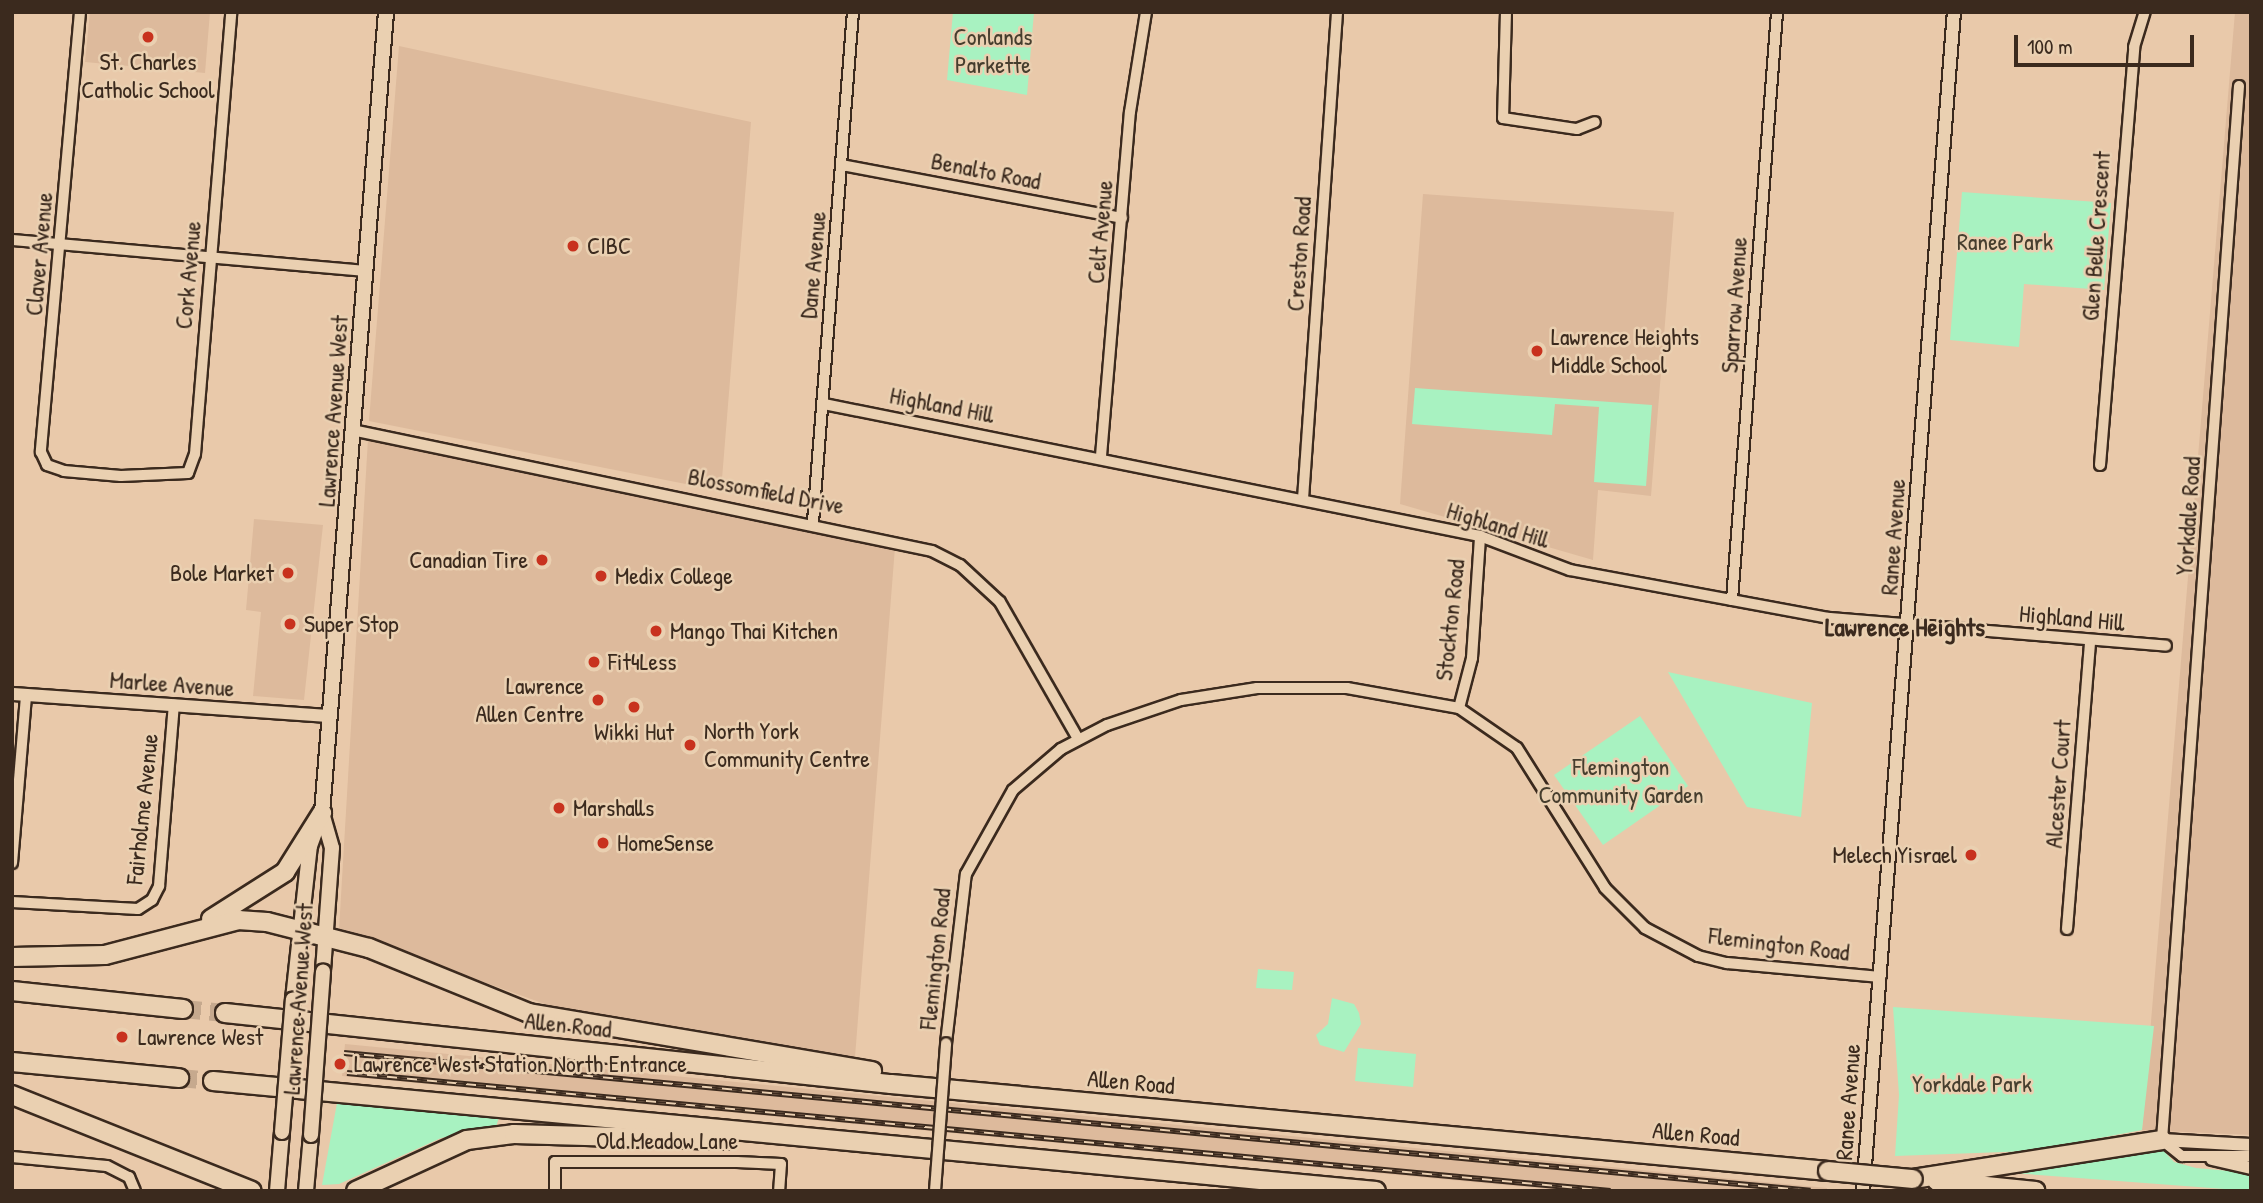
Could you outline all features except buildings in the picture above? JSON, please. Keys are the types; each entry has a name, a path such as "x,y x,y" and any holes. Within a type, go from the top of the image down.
{"highway":[{"path":"183,932 269,886 322,813"},
{"path":"12,957 105,956 183,932 253,920 326,940 369,948 529,1013 878,1072 891,1084"},
{"path":"12,991 183,1009"},
{"name":"Allen Road","path":"225,1013 891,1084 2035,1191"},
{"path":"12,1062 179,1078"},
{"path":"213,1081 1376,1191"},
{"path":"12,1095 252,1191"},
{"path":"355,1190 467,1140 514,1135 888,1145"},
{"path":"1913,1179 2162,1140"}],"main road":[{"name":"Lawrence Avenue West","path":"277,1191 310,846 322,813 386,12"},
{"name":"Lawrence Avenue West","path":"306,1191 332,848 322,813"}],"street":[{"name":"Claver Avenue","path":"80,12 62,243 41,452 47,465 64,471 121,476"},
{"name":"Cork Avenue","path":"121,476 188,472 195,454 230,12"},
{"name":"Dane Avenue","path":"813,522 853,12"},
{"name":"Celt Avenue","path":"1101,456 1122,218 1146,12"},
{"name":"Creston Road","path":"1303,499 1337,12"},
{"path":"1506,12 1503,118 1577,129 1595,122"},
{"name":"Sparrow Avenue","path":"1732,600 1777,12"},
{"name":"Ranee Avenue","path":"1863,1191 1954,12"},
{"name":"Glen Belle Crescent","path":"2100,465 2132,61 2145,12"},
{"name":"Yorkdale Road","path":"2162,1140 2164,1072 2239,86"},
{"name":"Benalto Road","path":"842,165 1122,218"},
{"path":"12,240 367,271"},
{"name":"Highland Hill","path":"824,404 1101,456 1480,537 1570,570 1732,600 1908,624 2090,642 2166,646"},
{"name":"Blossomfield Drive","path":"352,430 813,522 923,547 978,579 1016,624 1078,738"},
{"name":"Stockton Road","path":"1459,708 1472,658 1480,537"},
{"name":"Alcester Court","path":"2067,929 2090,642"},
{"name":"Flemington Road","path":"935,1191 958,915 972,857 1013,790 1078,738 1181,700 1257,688 1372,691 1459,708 1517,748 1605,888 1645,928 1698,957 1727,964 1880,977"},
{"path":"12,863 19,694"},
{"name":"Marlee Avenue","path":"19,694 329,716"},
{"name":"Fairholme Avenue","path":"12,902 138,909 152,900 159,886 174,705"},
{"path":"2162,1140 2251,1145"},
{"path":"2162,1140 2182,1156 2251,1167"},
{"path":"2212,1159 2251,1156"},
{"path":"12,1157 107,1166 129,1177 135,1191"},
{"name":"Old Meadow Lane","path":"555,1191 555,1162 737,1162 781,1164 779,1191"}],"shaded area":[{"name":"St. Charles Catholic School","path":"90,12 210,12 205,73 85,62"},
{"path":"2235,12 2251,12 2251,1135 2142,1130"},
{"path":"399,46 751,122 721,491 369,421"},
{"name":"Lawrence Heights Middle School","path":"1423,194 1674,212 1651,496 1598,490 1593,560 1400,504"},
{"path":"368,439 895,547 855,1057 556,1008 339,930"},
{"path":"254,519 323,525 304,700 253,696 261,612 246,610"},
{"path":"345,1044 1827,1188 1827,1191 1570,1191 342,1076"}],"green space":[{"name":"Conlands Parkette","path":"953,12 1034,12 1027,95 947,80"},
{"name":"Ranee Park","path":"1962,192 2111,203 2104,290 2024,284 2019,347 1950,340"},
{"path":"1415,388 1652,405 1646,486 1594,482 1599,407 1555,404 1552,435 1412,424"},
{"path":"1668,672 1812,703 1801,817 1747,807"},
{"name":"Flemington Community Garden","path":"1640,716 1688,786 1603,845 1554,775"},
{"path":"1258,969 1294,972 1292,990 1256,988"},
{"path":"1332,998 1354,1004 1359,1013 1361,1024 1344,1052 1320,1045 1316,1035 1328,1024"},
{"name":"Yorkdale Park","path":"1893,1007 2154,1026 2142,1130 2030,1151 1895,1156 1899,1095"},
{"path":"1358,1048 1416,1054 1413,1087 1355,1081"},
{"path":"337,1103 499,1117 496,1127 441,1138 339,1184 322,1185"},
{"path":"2161,1148 2174,1162 2196,1168 2251,1173 2251,1191 2013,1173"}],"tunnel":[{"path":"183,1009 225,1013"},
{"path":"179,1078 213,1081"}],"railway":[{"path":"344,1053 1811,1191"},
{"path":"347,1073 1610,1191"}],"place":[{"name":"St. Charles Catholic School","path":"148,37"},
{"name":"CIBC","path":"573,246"},
{"name":"Lawrence Heights Middle School","path":"1537,351"},
{"name":"Canadian Tire","path":"542,560"},
{"name":"Bole Market","path":"288,573"},
{"name":"Medix College","path":"601,576"},
{"name":"Super Stop","path":"290,624"},
{"name":"Mango Thai Kitchen","path":"656,631"},
{"name":"Fit4Less","path":"594,662"},
{"name":"Lawrence Allen Centre","path":"598,700"},
{"name":"Wikki Hut","path":"634,707"},
{"name":"North York Community Centre","path":"690,745"},
{"name":"Marshalls","path":"559,808"},
{"name":"HomeSense","path":"603,843"},
{"name":"Melech Yisrael","path":"1971,855"},
{"name":"Lawrence West","path":"122,1037"},
{"name":"Lawrence West Station North Entrance","path":"340,1064"}],"district":[{"name":"Lawrence Heights","path":"1905,627"}]}
